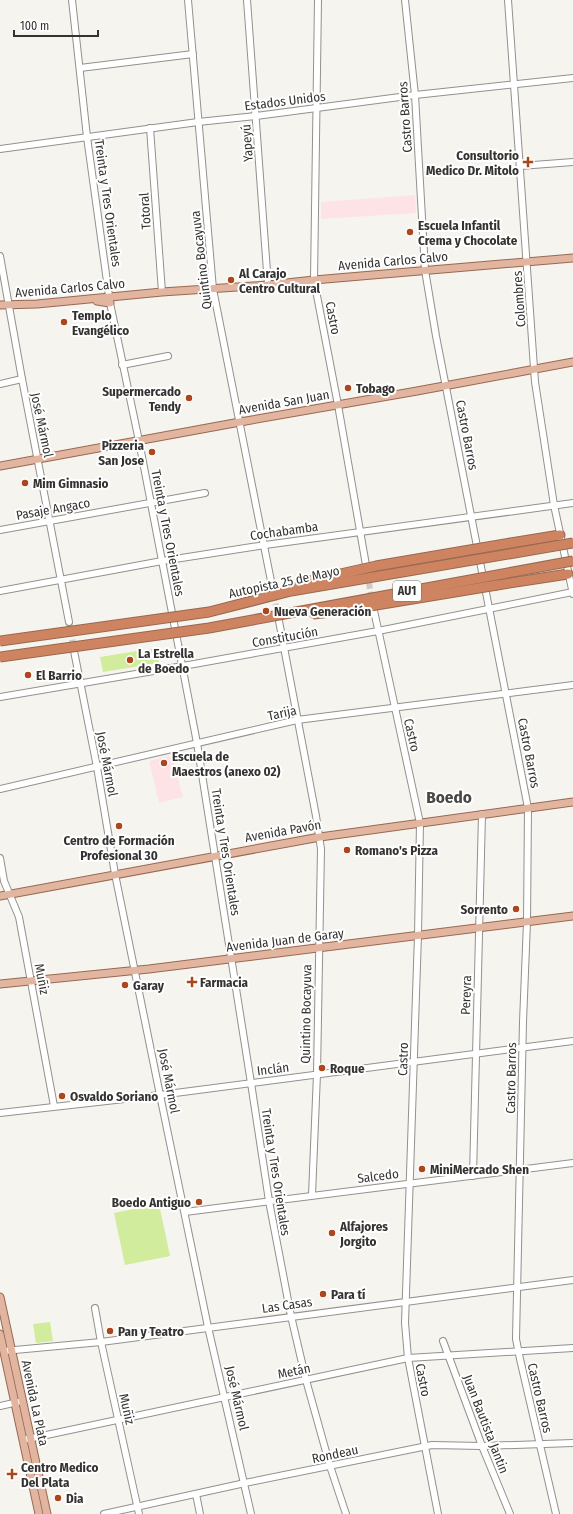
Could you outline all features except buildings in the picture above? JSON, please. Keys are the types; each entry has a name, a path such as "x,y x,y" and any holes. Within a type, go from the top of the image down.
{"highway":[{"path":"291,591 309,581 376,566 560,535"},
{"name":"Autopista 25 de Mayo","path":"0,641 209,612 291,591 573,543"},
{"name":"AU1","path":"0,657 209,628 573,561"},
{"path":"240,622 340,611 570,574"}],"main road":[{"name":"Avenida Carlos Calvo","path":"0,305 37,304 85,299 110,300 162,292 268,285 573,258"},
{"name":"Avenida San Juan","path":"0,466 573,362"},
{"name":"Avenida Pavón","path":"0,896 320,837 573,802"},
{"name":"Avenida Juan de Garay","path":"0,984 232,959 573,916"},
{"name":"Avenida La Plata","path":"0,1299 8,1351 27,1439 47,1514"},
{"name":"Avenida La Plata","path":"0,1334 8,1351"},
{"name":"Avenida La Plata","path":"27,1439 39,1514"}],"street":[{"name":"Treinta y Tres Orientales","path":"72,0 87,137 110,300 122,365 139,441 197,743 232,959 268,1202 291,1316 306,1380 330,1466 346,1514"},
{"name":"Quintino Bocayuva","path":"188,0 213,289 272,586"},
{"name":"Yapeyú","path":"246,0 268,285"},
{"name":"Castro","path":"318,0 314,280 366,565"},
{"name":"Castro Barros","path":"405,0 415,95 425,270 436,336 447,386 528,808 527,922 516,1334 518,1352 556,1514"},
{"name":"Colombres","path":"508,0 534,369 554,505 573,593"},
{"path":"80,68 193,54"},
{"name":"Estados Unidos","path":"0,149 150,128 415,95 573,78"},
{"name":"Totoral","path":"150,128 162,292"},
{"path":"520,166 573,162"},
{"name":"José Mármol","path":"0,256 8,305 69,622"},
{"path":"122,365 168,356"},
{"path":"0,384 22,379"},
{"name":"Pasaje Angaco","path":"0,530 205,493"},
{"name":"Cochabamba","path":"0,591 264,545 573,503"},
{"name":"Constitución","path":"0,696 80,684 284,648 573,593"},
{"name":"Castro","path":"373,606 420,823 406,1327 408,1358 438,1514"},
{"name":"Quintino Bocayuva","path":"279,621 321,849 312,1195"},
{"name":"José Mármol","path":"74,651 97,767 115,874 136,970 160,1095 208,1327 226,1398 252,1514"},
{"name":"Tarija","path":"0,789 297,720 395,709 573,685"},
{"name":"Pereyra","path":"473,1176 482,814"},
{"name":"Muñiz","path":"0,858 4,880 19,917 54,1106"},
{"name":"Inclán","path":"0,1113 160,1095 573,1041"},
{"name":"Salcedo","path":"185,1212 573,1163"},
{"name":"Las Casas","path":"8,1351 101,1342 573,1280"},
{"name":"Muñiz","path":"95,1308 101,1342 140,1514"},
{"name":"Juan Bautista Jantin","path":"443,1341 482,1446 510,1514"},
{"name":"Metán","path":"27,1439 226,1398 408,1358 448,1357 573,1348"},
{"path":"0,1406 19,1402"},
{"name":"Rondeau","path":"104,1514 244,1483 432,1445 482,1446 573,1443"},
{"path":"196,1494 200,1514"}],"shaded area":[{"path":"415,195 416,213 321,219 321,202"},
{"path":"172,755 183,797 159,803 149,761"}],"green space":[{"name":"La Estrella de Boedo","path":"156,648 159,663 103,672 100,657"},
{"path":"159,1204 170,1256 125,1265 114,1213"},
{"path":"50,1322 53,1341 36,1343 33,1324"}],"tunnel":[{"path":"366,565 372,601"},
{"path":"272,586 278,617"},
{"path":"69,622 74,650"}],"place":[{"name":"Consultorio Medico Dr. Mitolo","path":"528,162"},
{"name":"Escuela Infantil Crema y Chocolate","path":"410,232"},
{"name":"Al Carajo Centro Cultural","path":"231,280"},
{"name":"Templo Evangélico","path":"64,322"},
{"name":"Tobago","path":"348,388"},
{"name":"Supermercado Tendy","path":"189,398"},
{"name":"Pizzeria San Jose","path":"152,452"},
{"name":"Mim Gimnasio","path":"25,483"},
{"name":"Nueva Generación","path":"266,611"},
{"name":"La Estrella de Boedo","path":"130,660"},
{"name":"El Barrio","path":"28,675"},
{"name":"Escuela de Maestros (anexo 02)","path":"164,763"},
{"name":"Centro de Formación Profesional 30","path":"119,826"},
{"name":"Romano's Pizza","path":"347,850"},
{"name":"Sorrento","path":"516,909"},
{"name":"Farmacia","path":"192,982"},
{"name":"Garay","path":"125,985"},
{"name":"Roque","path":"322,1068"},
{"name":"Osvaldo Soriano","path":"62,1096"},
{"name":"MiniMercado Shen","path":"422,1169"},
{"name":"Boedo Antiguo","path":"199,1202"},
{"name":"Alfajores Jorgito","path":"332,1233"},
{"name":"Para tí","path":"323,1294"},
{"name":"Pan y Teatro","path":"110,1331"},
{"name":"Centro Medico Del Plata","path":"12,1474"},
{"name":"Dia","path":"58,1498"}],"district":[{"name":"Boedo","path":"449,797"}]}
